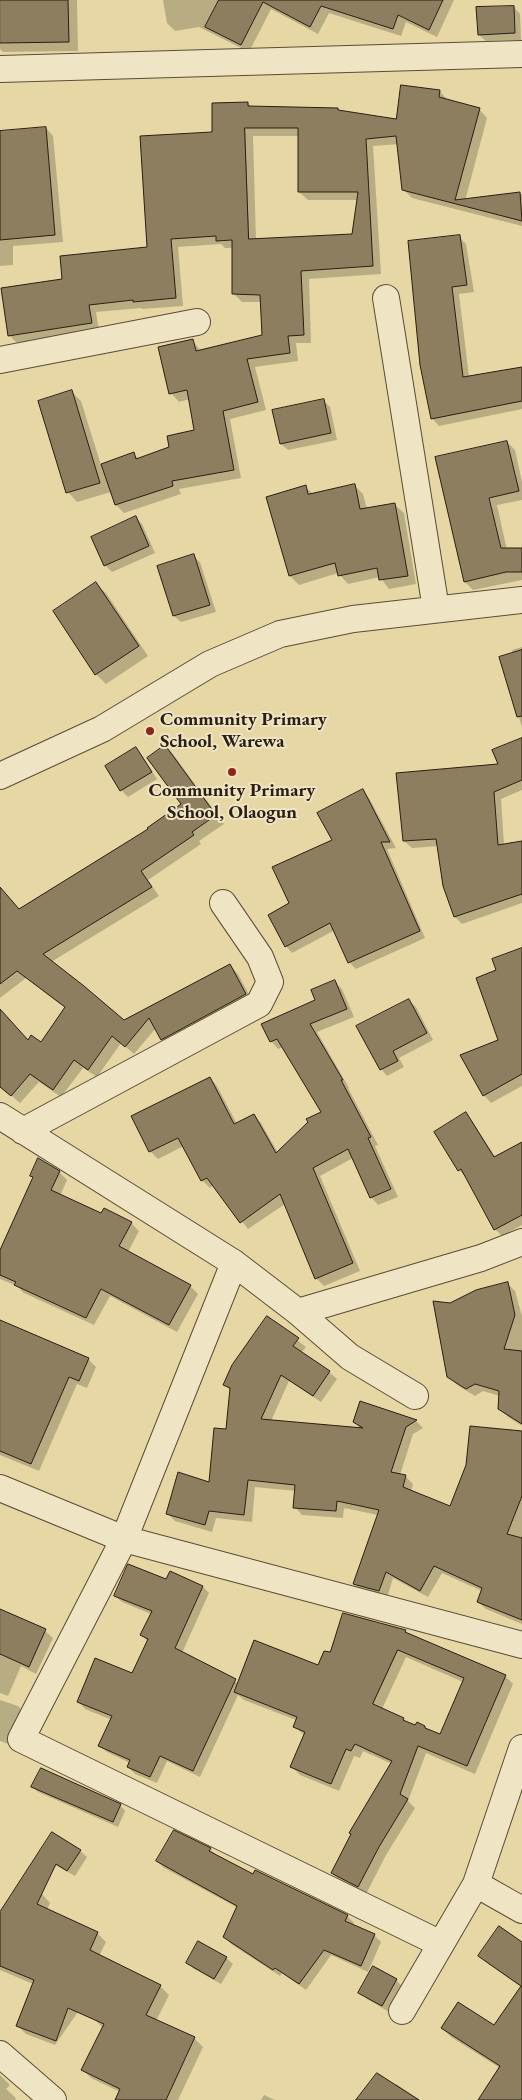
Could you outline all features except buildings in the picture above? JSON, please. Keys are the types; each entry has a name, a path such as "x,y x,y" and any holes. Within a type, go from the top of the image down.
{"street":[{"path":"0,69 522,54"},
{"path":"386,298 436,609"},
{"path":"0,360 197,322"},
{"path":"0,776 102,729 210,664 280,634 353,619 522,600"},
{"path":"23,1131 259,1004 270,982 260,957 224,903"},
{"path":"0,1116 234,1263 298,1312 350,1357 415,1396"},
{"path":"298,1312 481,1258 522,1242"},
{"path":"234,1263 124,1539 21,1740 441,1944"},
{"path":"0,1488 124,1539 522,1645"},
{"path":"402,2011 476,1884 522,1748"},
{"path":"476,1884 522,1910"},
{"path":"0,2054 53,2100"}],"place":[{"name":"Community Primary School, Warewa","path":"150,731"},
{"name":"Community Primary School, Olaogun","path":"232,772"}]}
